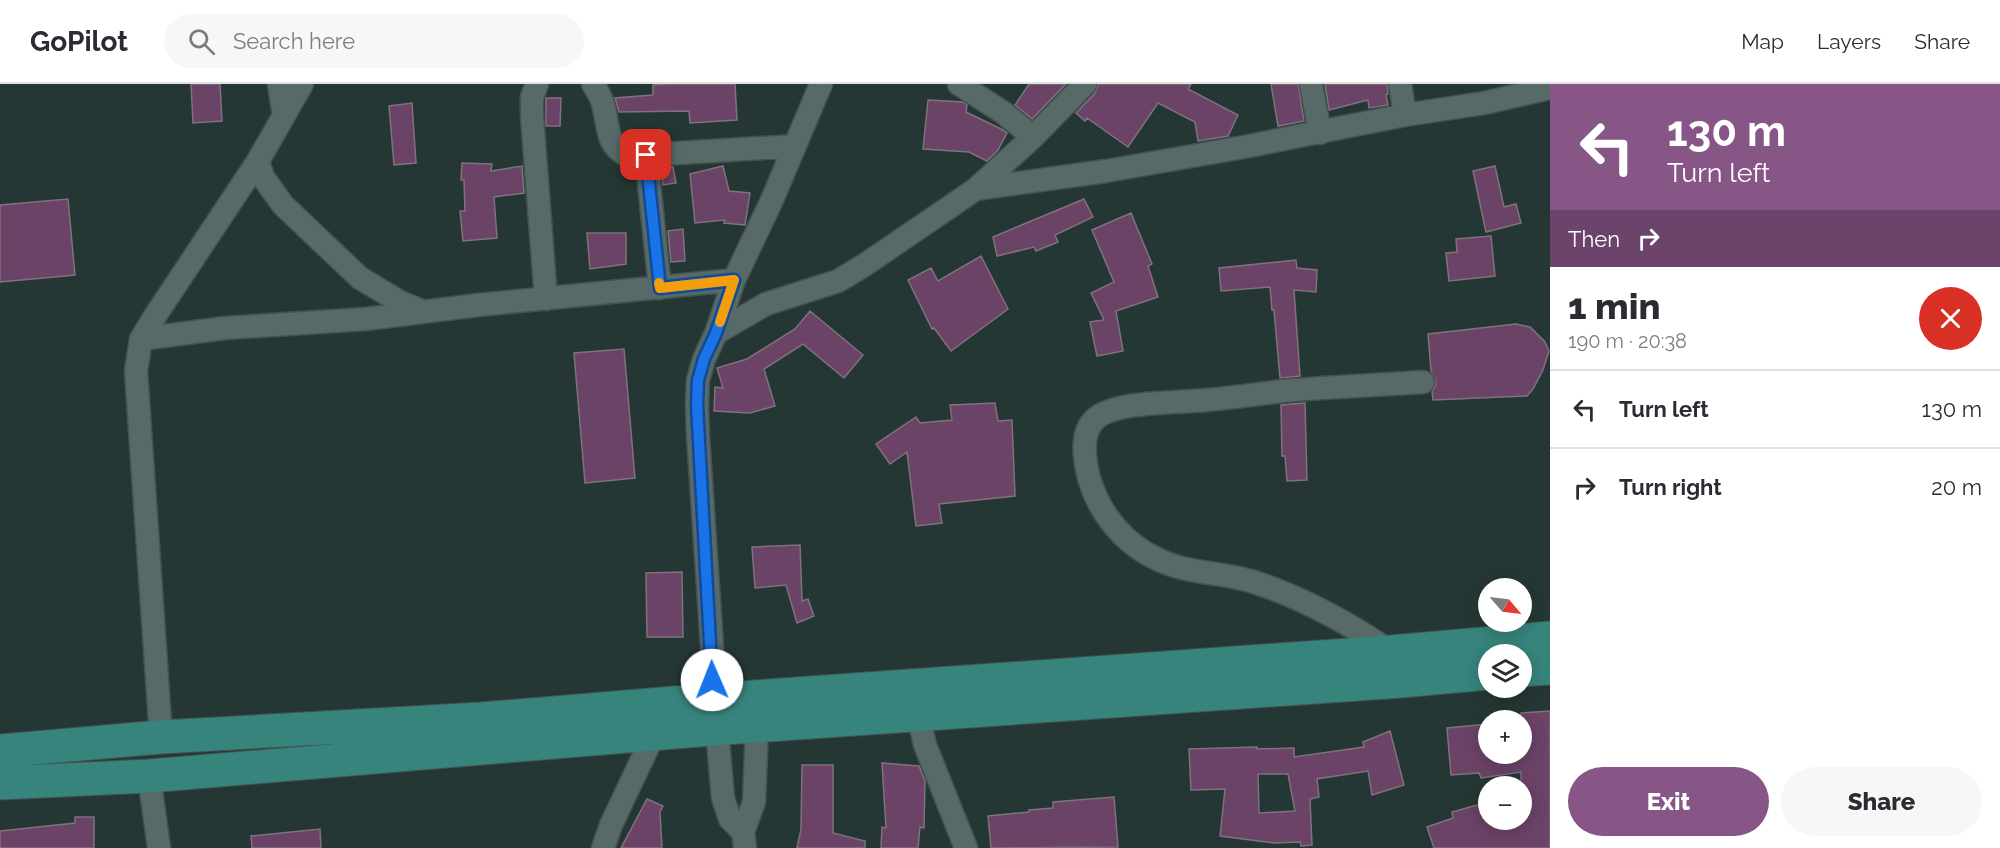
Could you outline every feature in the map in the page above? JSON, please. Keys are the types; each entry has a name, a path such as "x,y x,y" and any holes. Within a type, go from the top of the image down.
{"main road":[{"path":"0,751 161,737 481,719 713,719 1550,638"},
{"path":"1532,669 1550,668"},
{"path":"0,783 149,776 654,734 713,719 757,726 1478,674"}],"street":[{"path":"279,84 284,116"},
{"path":"161,737 136,371 141,339 258,161 302,84"},
{"path":"537,84 532,97 532,116 546,299"},
{"path":"593,84 602,101 610,139 618,151 628,156 795,146"},
{"path":"744,840 730,819 723,798 713,719 712,661 697,405 698,380 734,280 821,84"},
{"path":"959,84 1004,113 1033,137"},
{"path":"716,333 766,304 838,280 863,266 976,189 1033,137 1085,84"},
{"path":"1311,84 1320,133"},
{"path":"1400,84 1405,115"},
{"path":"976,189 1106,171 1320,133 1405,115 1484,103 1550,88"},
{"path":"646,155 660,288"},
{"path":"258,161 263,177 283,205 360,278 400,302 423,311"},
{"path":"141,339 225,327 366,319 423,311 734,280"},
{"path":"1391,652 1364,634 1293,598 1252,582 1181,567 1156,559 1128,541 1104,514 1092,487 1084,459 1086,434 1098,416 1122,407 1283,391 1423,382"},
{"path":"918,714 925,745 966,848"},
{"path":"744,840 754,802 757,726"},
{"path":"603,848 611,825 654,734"},
{"path":"149,776 159,848"}],"building":[{"path":"191,84 220,84 222,121 193,123"},
{"path":"735,84 737,120 690,123 689,111 619,112 615,98 653,95 653,85"},
{"path":"1029,84 1066,84 1032,119 1015,105"},
{"path":"1098,84 1191,84 1188,89 1238,115 1228,136 1198,141 1195,122 1158,103 1128,147 1087,118 1085,121 1076,113 1095,93"},
{"path":"1271,84 1298,84 1304,121 1278,126"},
{"path":"1325,84 1387,84 1388,105 1369,108 1368,100 1329,110"},
{"path":"546,98 561,98 560,126 546,126"},
{"path":"928,100 963,102 967,105 966,112 1003,130 1007,133 998,150 987,161 969,152 923,149"},
{"path":"412,103 416,163 394,165 389,106"},
{"path":"462,163 492,164 491,171 522,166 524,193 494,197 497,238 463,241 460,211 465,211 464,180 461,180"},
{"path":"723,166 729,191 750,193 745,225 724,223 725,220 695,223 690,174"},
{"path":"1495,166 1504,207 1516,204 1521,223 1486,232 1473,171"},
{"path":"673,167 676,183 663,185 661,168"},
{"path":"68,199 75,275 0,282 0,205"},
{"path":"1084,199 1093,217 1055,235 1058,242 1036,251 1034,247 997,256 993,237"},
{"path":"1131,213 1152,264 1148,266 1158,297 1116,311 1123,351 1097,356 1090,322 1104,320 1091,293 1114,282 1092,230"},
{"path":"683,229 685,261 671,262 668,231"},
{"path":"587,233 626,233 626,264 590,269"},
{"path":"1491,236 1495,276 1449,281 1446,253 1457,252 1456,239"},
{"path":"981,256 1008,309 951,351 934,328 932,329 908,280 931,268 938,281"},
{"path":"1296,260 1297,268 1317,270 1316,292 1294,290 1300,376 1280,378 1270,287 1221,291 1219,268"},
{"path":"810,311 863,355 844,378 803,344 764,369 775,406 750,413 714,411 715,387 723,388 717,368 747,359 795,329"},
{"path":"1516,324 1530,327 1545,342 1549,351 1543,370 1527,396 1433,400 1432,391 1436,381 1431,371 1428,334"},
{"path":"624,349 635,478 585,483 574,353"},
{"path":"995,403 998,421 1012,420 1015,496 939,504 942,523 916,526 907,452 890,464 876,444 916,417 920,423 952,420 950,405"},
{"path":"1305,403 1307,480 1287,481 1285,456 1282,456 1281,405"},
{"path":"800,545 802,601 808,599 814,616 797,623 786,585 755,588 752,547"},
{"path":"682,572 683,637 647,637 646,573"},
{"path":"1550,711 1550,848 1434,848 1427,827 1453,818 1452,812 1478,805 1478,830 1532,830 1532,776 1521,776 1521,772 1494,776 1480,776 1479,773 1451,775 1447,728 1478,725 1478,764 1532,764 1532,712"},
{"path":"1390,731 1404,785 1372,795 1368,771 1317,779 1319,797 1310,799 1312,845 1301,846 1300,842 1274,843 1220,836 1225,789 1191,790 1189,749 1294,748 1294,757 1364,747 1363,742","holes":["1258,774 1288,774 1295,811 1259,813"]},
{"path":"882,763 919,766 925,781 924,828 920,827 918,848 881,848 882,827 886,828"},
{"path":"802,765 833,765 833,833 865,841 865,848 797,848 801,829"},
{"path":"1114,797 1118,847 991,848 988,816 1053,808 1053,802"},
{"path":"647,799 663,806 660,812 662,848 621,848"},
{"path":"75,817 94,817 94,848 0,848 0,831 75,823"},
{"path":"320,829 321,848 252,848 251,836"}],"slow traffic":[{"path":"659,283 660,288 734,280 720,322"}],"route":[{"path":"646,155 660,288 734,280 698,380 698,436 702,471 712,680"}]}
